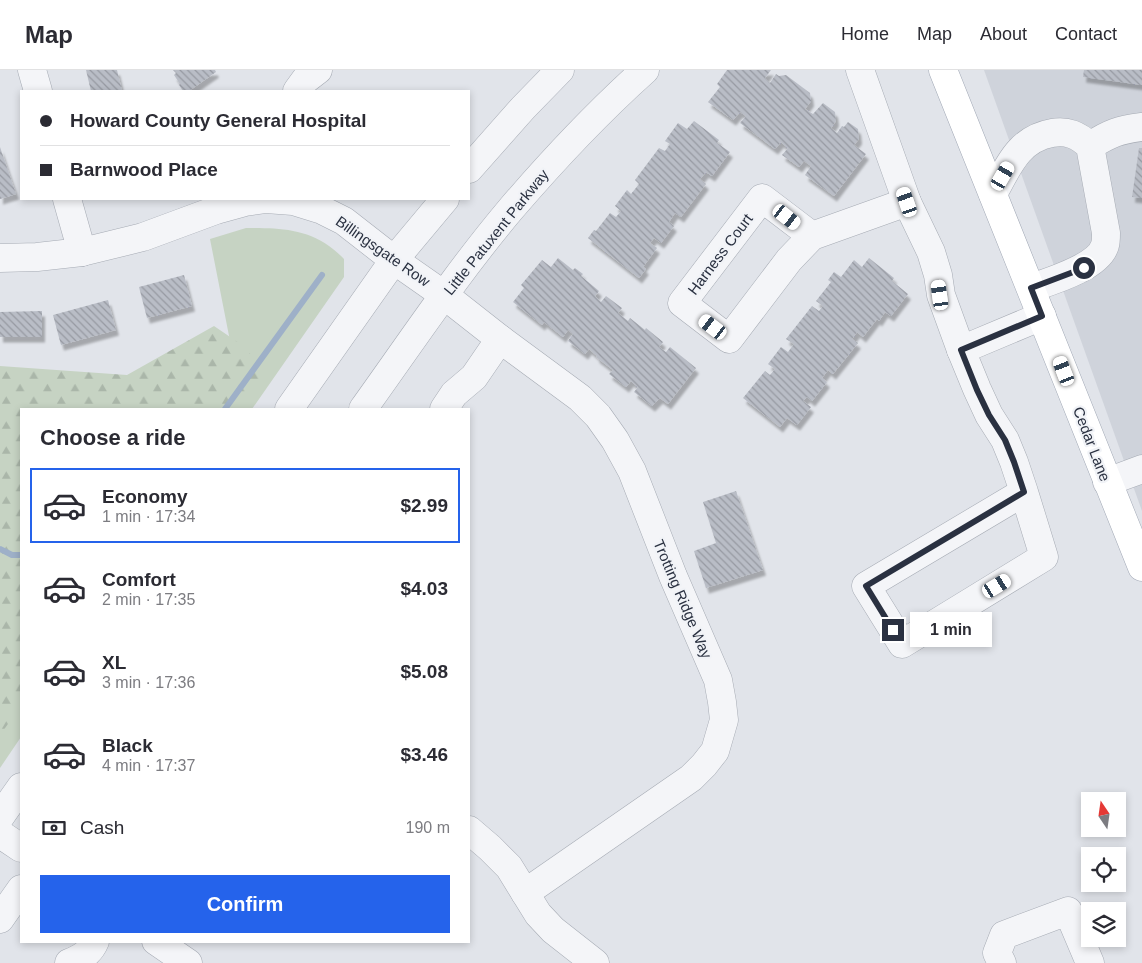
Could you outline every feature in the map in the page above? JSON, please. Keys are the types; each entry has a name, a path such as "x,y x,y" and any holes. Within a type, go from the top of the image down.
{"main road":[{"name":"Cedar Lane","path":"943,70 1142,567"}],"street":[{"path":"32,70 38,90"},
{"path":"470,168 523,108 560,70"},
{"name":"Little Patuxent Parkway","path":"364,408 444,295 517,203 562,152 645,70"},
{"path":"841,70 864,80 907,202 931,252 938,276 940,295 961,350 977,390 989,415 1005,440 1014,462 1024,492 1044,557 902,644 866,586 1024,492"},
{"path":"1090,146 1107,135 1123,129 1142,127"},
{"path":"993,194 1013,159 1025,143 1041,134 1061,131 1080,137 1090,146 1106,233 1105,246 1098,257 1084,268 1031,288"},
{"name":"Harness Court","path":"812,236 762,198 682,303 729,339 789,260 812,236 907,202"},
{"path":"67,200 82,252"},
{"name":"Billingsgate Row","path":"0,258 37,257 82,252 143,238 216,210 259,200"},
{"name":"Billingsgate Row","path":"280,200 294,201 322,210 344,221 394,260 444,295"},
{"path":"290,408 394,260 444,200"},
{"name":"Trotting Ridge Way","path":"444,295 580,398 598,416 615,440 632,471 673,576 718,680 722,702 724,720 715,751 691,778 525,893"},
{"path":"961,350 1042,316"},
{"path":"445,408 454,394 474,378 500,339"},
{"path":"1107,482 1142,469"},
{"path":"0,817 20,788"},
{"path":"470,831 510,867 538,914 553,930 594,963"},
{"path":"0,834 20,847"},
{"path":"0,919 20,890"},
{"path":"1002,963 997,952 1004,936 1068,911 1090,963"},
{"path":"69,963 84,956 94,943"},
{"path":"159,943 188,963"}],"shaded area":[{"path":"984,70 1142,70 1142,511"}],"green space":[{"path":"246,228 300,232 319,240 344,259 344,277 253,408 20,408 20,738 0,768 0,392 142,388 232,351 210,239"},
{"path":"214,326 242,345 266,371 239,408 20,408 20,707 0,735 0,366 127,375"}],"building":[{"path":"86,70 117,70 122,90 91,90"},
{"path":"173,70 215,70 216,72 190,90 182,90 174,75 176,73"},
{"path":"727,70 771,70 765,78 770,83 776,74 779,76 786,75 810,93 811,101 805,109 813,114 823,103 835,112 836,121 831,128 837,133 848,122 858,129 859,139 854,145 866,154 834,196 805,175 811,166 804,161 799,167 782,155 788,148 781,142 775,149 740,123 746,116 740,112 733,120 708,102 720,87 717,84"},
{"path":"1084,70 1142,70 1142,85 1083,77"},
{"path":"694,121 719,140 717,143 730,152 712,176 706,172 700,179 706,184 681,217 675,213 669,222 674,226 661,243 654,238 650,243 657,248 643,267 646,269 639,278 588,238 610,213 616,217 621,211 615,206 627,190 631,194 639,184 635,180 659,148 665,151 670,144 665,141 678,123 687,129"},
{"path":"0,147 16,194 0,199"},
{"path":"1139,148 1142,148 1142,198 1132,197"},
{"path":"558,258 573,270 575,268 583,274 581,276 599,291 595,296 601,302 606,296 622,308 618,313 628,321 630,318 645,330 646,328 663,342 659,347 666,352 670,347 696,368 668,404 660,398 652,406 634,392 638,387 631,381 626,387 609,374 613,370 589,349 585,354 568,341 573,334 568,330 563,337 544,322 542,325 513,302 524,288 521,285 542,260 551,267"},
{"path":"869,258 894,278 892,281 908,294 891,316 885,312 863,337 857,332 852,339 858,343 833,374 828,370 822,378 827,382 812,401 807,397 803,401 811,407 797,425 787,418 780,427 743,398 765,371 770,375 775,369 768,364 781,347 788,352 794,344 786,339 812,306 819,311 823,306 816,301 831,282 828,280 834,272 841,277 854,260 862,267"},
{"path":"184,275 192,306 147,318 139,287"},
{"path":"108,300 116,330 61,345 53,315"},
{"path":"42,311 42,337 0,337 0,312"},
{"path":"736,491 763,570 706,588 694,551 716,543 703,502"}],"waterway":[{"path":"226,408 322,275"},
{"path":"0,549 12,555 20,555"}],"route":[{"path":"893,630 866,586 1024,492 1005,440 989,415 961,350 1042,316 1031,288 1084,268"}]}
